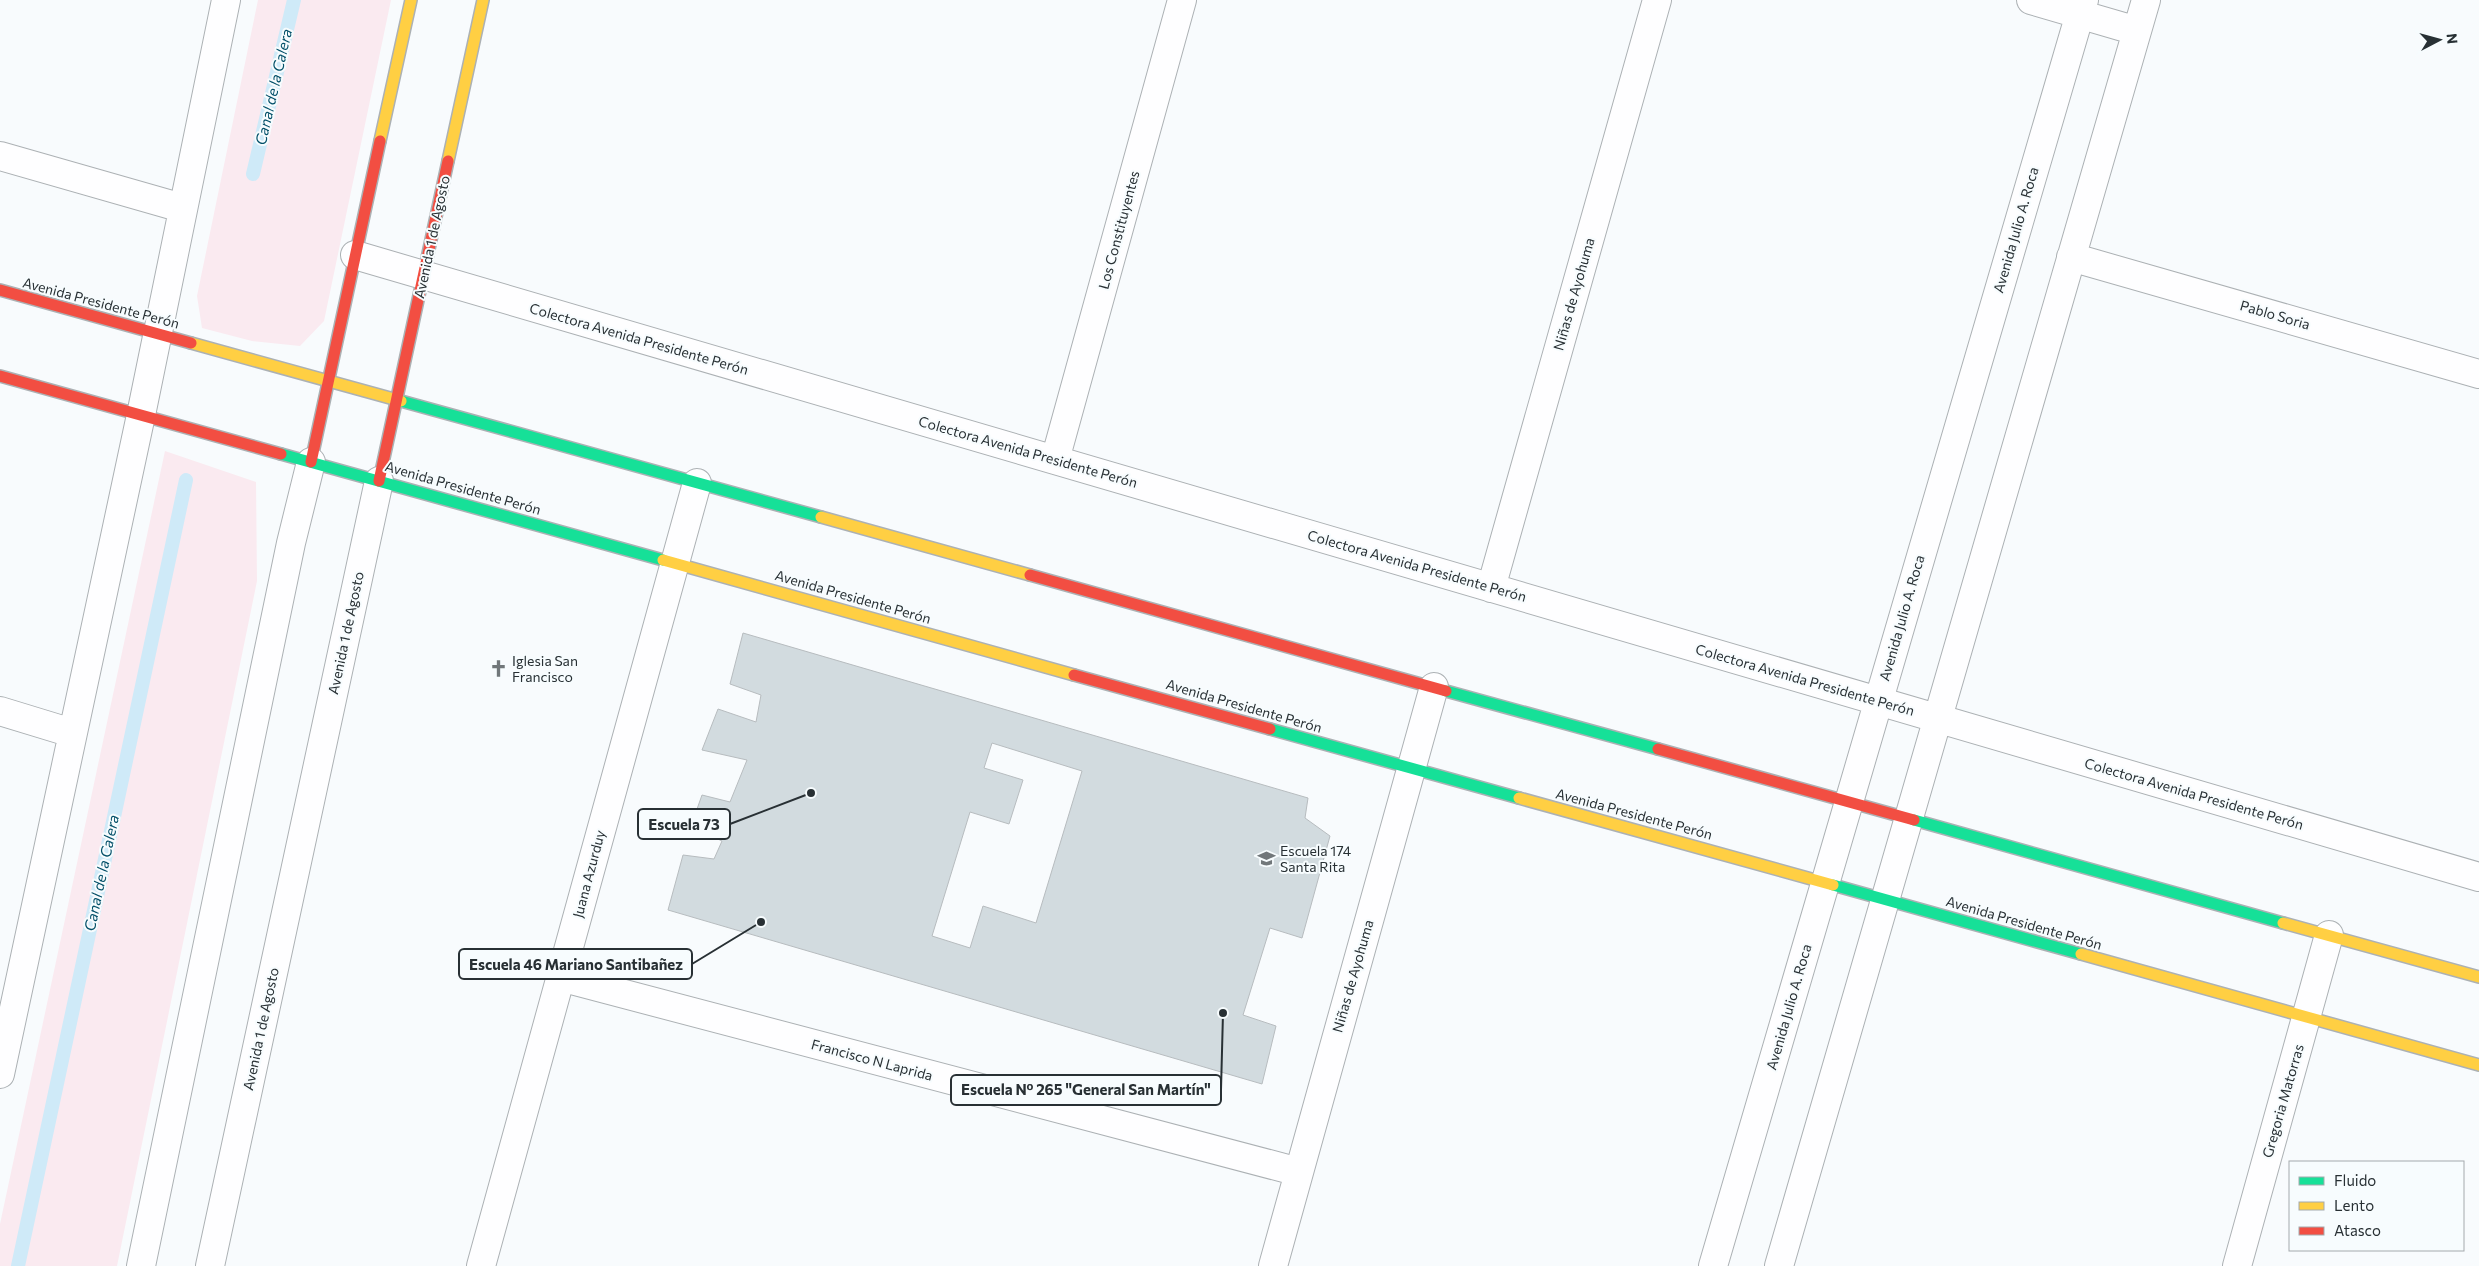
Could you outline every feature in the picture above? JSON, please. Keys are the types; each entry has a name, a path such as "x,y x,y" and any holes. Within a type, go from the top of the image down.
{"street":[{"path":"0,1074 141,415 226,0"},
{"path":"141,1266 291,543 329,381 354,255 411,0"},
{"name":"Avenida 1 de Agosto","path":"210,1266 483,0"},
{"name":"Los Constituyentes","path":"1055,460 1182,0"},
{"name":"Niñas de Ayohuma","path":"1491,588 1657,0"},
{"path":"2031,0 2082,7 2137,31"},
{"path":"1779,1266 2146,0"},
{"name":"Avenida Julio A. Roca","path":"1713,1266 2082,7"},
{"path":"0,156 182,208"},
{"name":"Colectora Avenida Presidente Perón","path":"354,255 2479,877"},
{"name":"Pablo Soria","path":"2072,256 2479,374"},
{"name":"Avenida Presidente Perón","path":"0,290 2479,977"},
{"name":"Avenida Presidente Perón","path":"0,376 2479,1065"},
{"name":"Juana Azurduy","path":"481,1266 697,483"},
{"name":"Niñas de Ayohuma","path":"1273,1266 1434,687"},
{"path":"0,711 72,733"},
{"name":"Gregoria Matorras","path":"2237,1266 2329,935"},
{"name":"Francisco N Laprida","path":"560,977 1299,1172"}],"shaded area":[{"path":"258,0 391,0 324,321 300,346 252,341 202,328 197,296"},
{"path":"165,451 256,482 257,581 117,1266 0,1266 0,1224"}],"building":[{"path":"743,633 1308,798 1305,818 1330,836 1302,938 1270,928 1243,1015 1276,1026 1262,1084 668,910 683,855 714,859 722,841 691,826 702,795 730,802 747,760 702,750 718,709 756,722 761,695 730,684","holes":["992,743 1082,771 1036,923 983,906 970,948 932,936 970,812 1009,824 1023,780 984,768"]}],"waterway":[{"name":"Canal de la Calera","path":"253,174 294,0"},
{"name":"Canal de la Calera","path":"18,1266 186,480"}],"traffic: fast":[{"path":"401,401 821,517"},
{"path":"281,454 663,560"},
{"path":"1446,691 1658,749"},
{"path":"1270,729 1519,798"},
{"path":"1914,820 2283,923"},
{"path":"1833,885 2081,954"}],"traffic: slow":[{"path":"380,141 411,0"},
{"path":"448,161 483,0"},
{"path":"191,343 401,401"},
{"path":"821,517 1030,575"},
{"path":"663,560 1074,675"},
{"path":"1519,798 1833,885"},
{"path":"2283,923 2479,977"},
{"path":"2081,954 2479,1065"}],"traffic: jam":[{"path":"311,462 380,141"},
{"path":"379,481 448,161"},
{"path":"0,290 191,343"},
{"path":"0,376 281,454"},
{"path":"1030,575 1446,691"},
{"path":"1074,675 1270,729"},
{"path":"1658,749 1914,820"}],"place":[{"name":"Iglesia San Francisco","path":"498,669"},
{"name":"Escuela 73","path":"811,793"},
{"name":"Escuela 174 Santa Rita","path":"1266,859"},
{"name":"Escuela 46 Mariano Santibañez","path":"761,922"},
{"name":"Escuela Nº 265 \"General San Martín\"","path":"1223,1013"}]}
